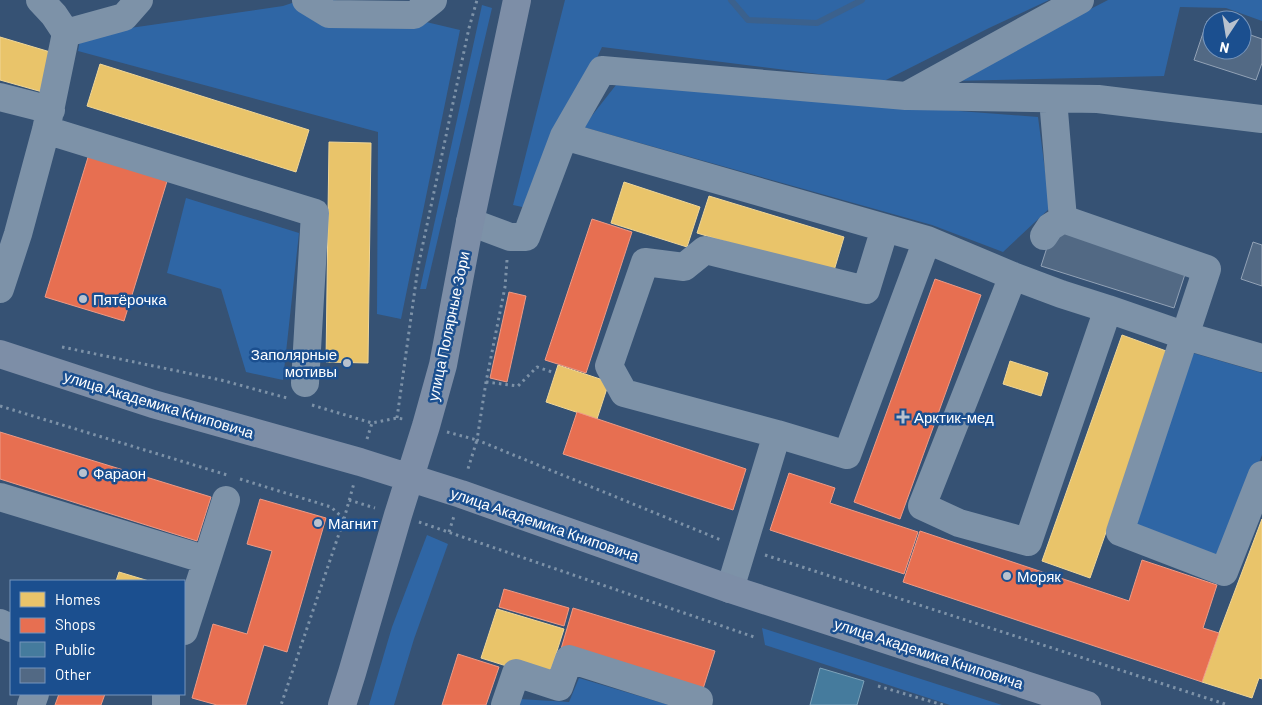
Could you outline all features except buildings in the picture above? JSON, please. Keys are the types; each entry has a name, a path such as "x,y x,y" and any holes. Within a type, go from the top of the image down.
{"main road":[{"name":"улица Полярные Зори","path":"342,705 443,365 470,222 517,0"},
{"name":"улица Академика Книповича","path":"0,354 153,404 360,462 460,494 730,589 1087,705"}],"lane":[{"path":"0,288 9,232 49,120 66,33 54,15 40,0"},
{"path":"66,33 124,17 139,0"},
{"path":"306,0 329,14 414,15 433,0"},
{"path":"906,96 1080,0"},
{"path":"470,222 510,237 526,237 564,136 602,70 906,96 1098,99 1262,119"},
{"path":"0,97 49,120 315,213 302,396"},
{"path":"1054,99 1054,227 1207,269 1120,532 1224,572 1262,475"},
{"path":"564,136 927,240 1060,294 1186,336 1262,358"},
{"path":"885,228 866,290 705,250 684,267 645,262 609,366 624,394 777,434 847,455 927,240"},
{"path":"1013,276 922,506 959,523 1028,542 1108,309"},
{"path":"730,589 777,434"},
{"path":"0,497 207,560"},
{"path":"185,628 226,500"},
{"path":"505,705 516,673 559,687 569,659 699,700 698,705"}],"path":[{"path":"58,346 302,396 372,423 397,418 418,267 467,37 477,0"},
{"path":"510,237 504,287 477,440 742,548 1228,705"},
{"path":"486,382 518,386 537,367 556,374"},
{"path":"344,519 349,500"},
{"path":"449,532 757,638"},
{"path":"878,686 943,705"}],"shaded area":[{"path":"301,0 333,0 460,30 401,319 377,314 378,132 78,51 81,35 283,6"},
{"path":"565,0 1049,0 882,82 602,47 527,208 513,205"},
{"path":"1108,0 1262,0 1262,21 1252,17 1252,10 1180,7 1164,76 951,81"},
{"path":"482,5 492,8 426,289 420,289"},
{"path":"616,85 1038,117 1050,208 1003,252 932,225 583,127"},
{"path":"186,198 299,233 283,380 246,372 221,289 167,273"},
{"path":"1193,353 1262,373 1262,455 1221,559 1134,530"},
{"path":"427,535 448,544 414,639 394,705 369,705 392,627"},
{"path":"762,628 1002,705 950,705 765,645"},
{"path":"579,678 669,705 518,705 519,699 569,702"}],"waterway":[{"path":"731,0 748,20 817,23 862,0"}],"place":[{"name":"Пятёрочка","path":"83,299"},
{"name":"Заполярные мотивы","path":"347,363"},
{"name":"Арктик-мед","path":"903,417"},
{"name":"Фараон","path":"83,473"},
{"name":"Магнит","path":"318,523"},
{"name":"Моряк","path":"1007,576"}]}
